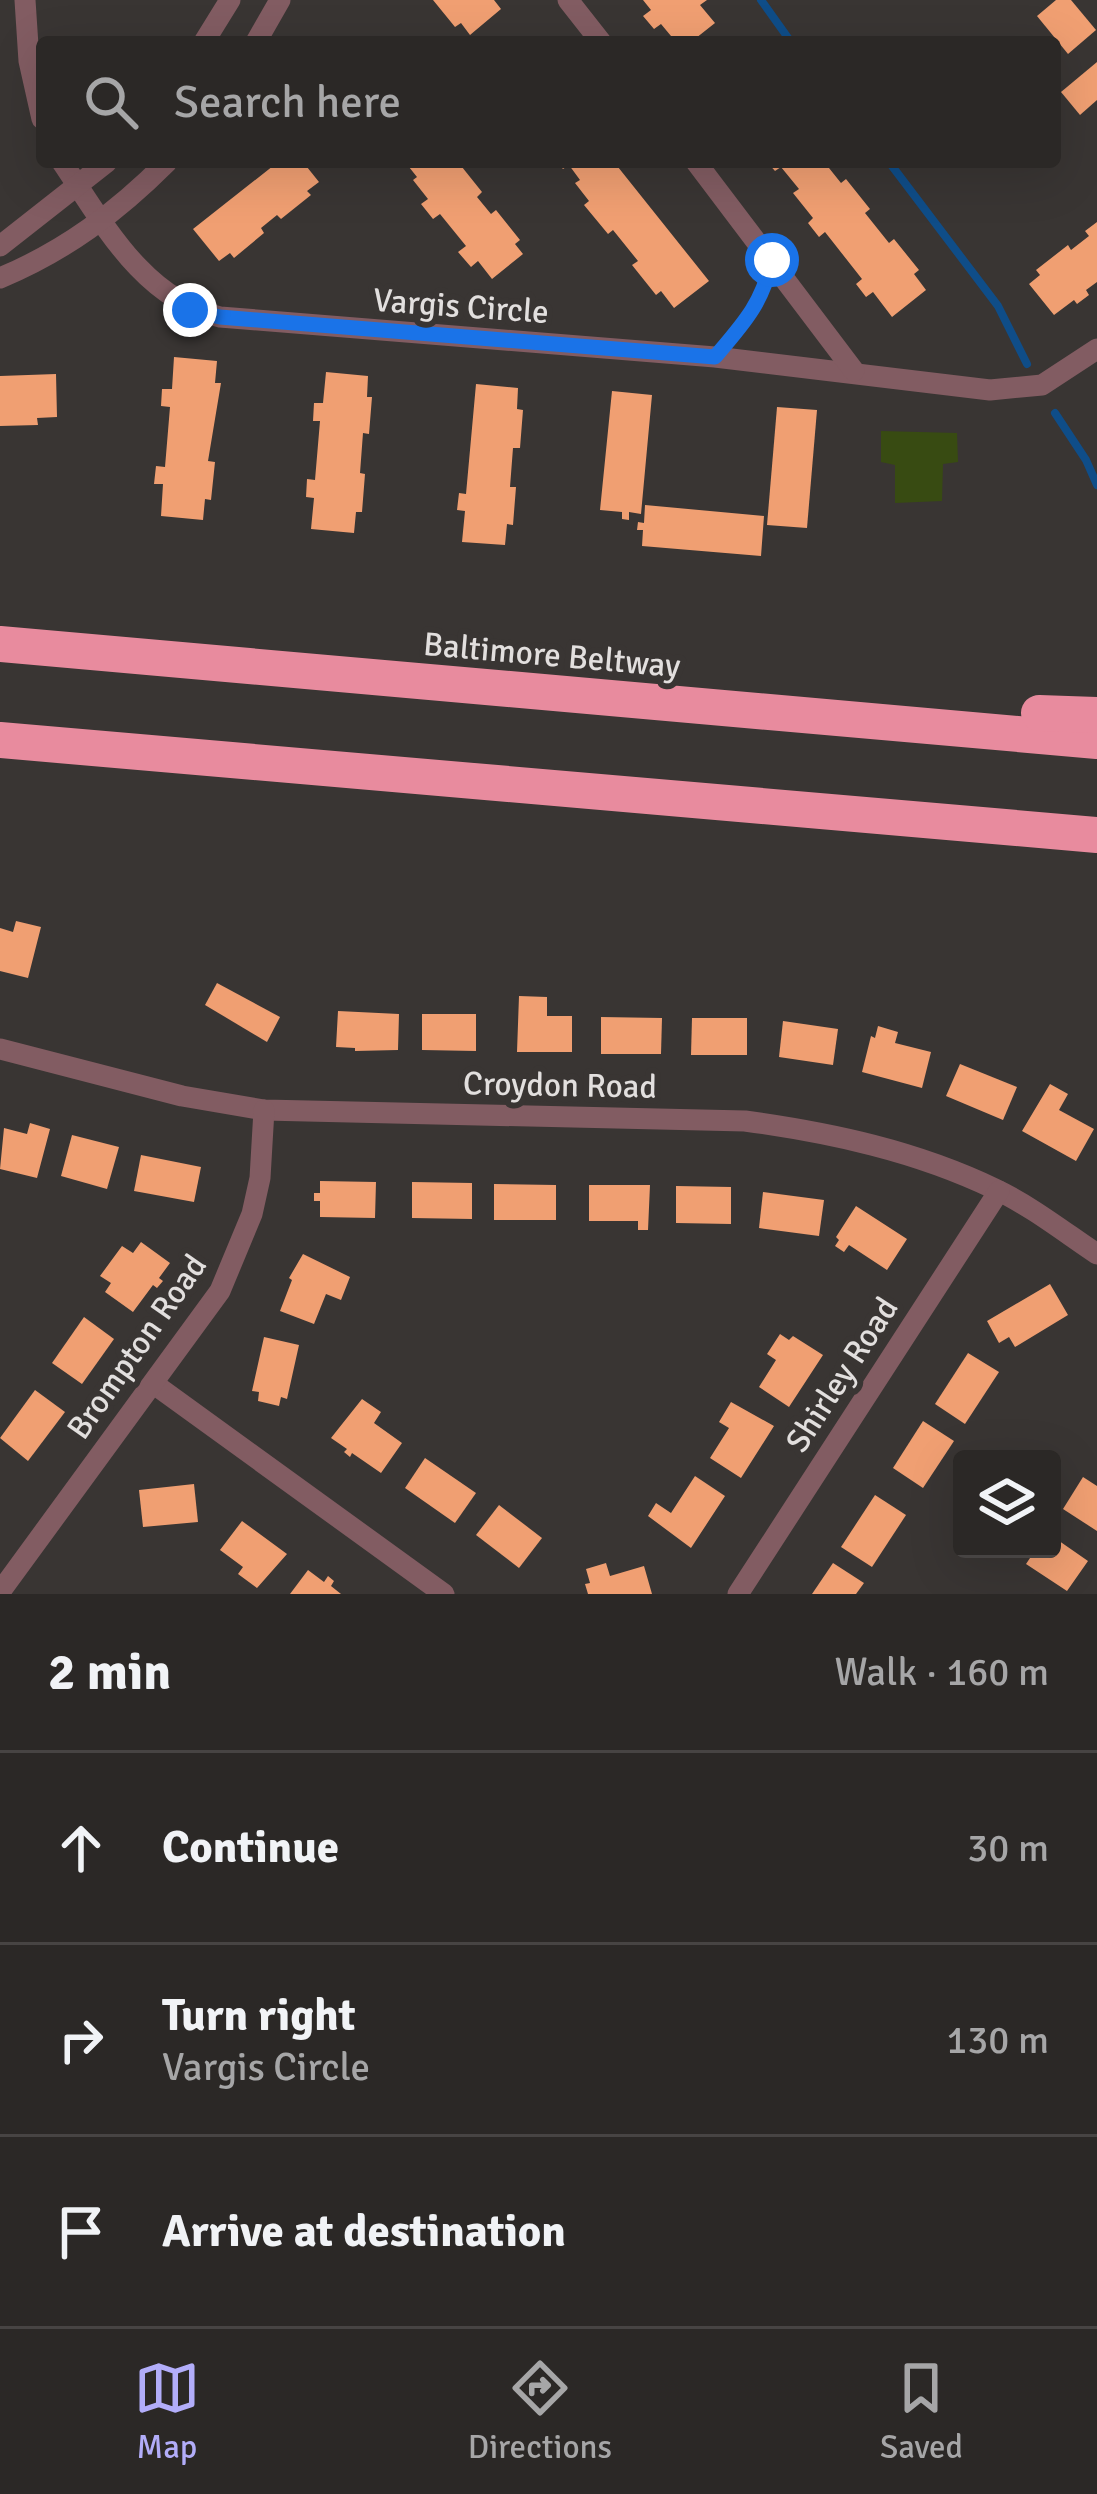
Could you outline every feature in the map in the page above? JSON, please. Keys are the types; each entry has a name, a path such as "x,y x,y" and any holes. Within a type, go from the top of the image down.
{"highway":[{"name":"Baltimore Beltway","path":"0,644 1097,741"},
{"path":"652,702 1097,715"},
{"path":"0,740 1097,835"},
{"path":"868,815 1097,846"}],"street":[{"path":"25,0 36,92"},
{"path":"208,36 230,0"},
{"path":"259,36 280,0"},
{"path":"568,0 596,36"},
{"name":"Vargis Circle","path":"66,168 142,274 190,310 220,317 715,357 990,390 1018,390 1057,378 1097,350"},
{"path":"0,247 101,168"},
{"path":"0,278 44,260 102,221 160,168"},
{"path":"701,168 854,371"},
{"name":"Croydon Road","path":"0,1049 182,1096 264,1110 745,1121 824,1132 884,1147 999,1191 1097,1254"},
{"name":"Brompton Road","path":"0,1592 220,1291 238,1254 260,1178 264,1110"},
{"name":"Shirley Road","path":"738,1594 999,1191"},
{"path":"154,1384 444,1594"}],"lane":[{"path":"715,357 755,310 766,290 772,260"}],"green space":[{"path":"881,431 957,433 958,462 943,464 942,501 895,503 895,465 881,462"}],"building":[{"path":"433,0 494,0 501,9 470,35 461,23 455,27"},
{"path":"643,0 707,0 700,5 715,23 699,36 671,36 661,24 654,29 643,16 651,10"},
{"path":"1056,0 1071,0 1096,30 1068,54 1061,36 1053,36 1037,16"},
{"path":"1097,62 1097,100 1080,115 1061,92"},
{"path":"270,168 308,168 319,182 307,191 311,195 281,219 277,215 261,228 264,233 234,258 230,253 219,261 193,229"},
{"path":"410,168 463,168 482,192 477,197 491,214 496,210 520,240 515,244 523,254 492,279 478,261 471,267 458,252 466,246 440,214 433,219 421,204 428,199 413,180 417,177"},
{"path":"571,168 619,168 709,281 674,308 661,291 656,295 632,265 638,261 584,205 589,201 575,183 580,180"},
{"path":"782,168 829,168 841,183 846,179 889,243 894,239 919,270 914,274 926,290 892,317 873,292 866,297 856,284 862,279 825,232 819,237 808,223 813,218 793,193 799,189"},
{"path":"1097,222 1097,282 1086,290 1089,295 1054,315 1029,284 1040,275 1036,270 1068,245 1071,250 1089,236 1085,231"},
{"path":"174,357 217,361 215,383 221,383 208,461 215,462 211,500 205,499 203,520 161,516 163,484 154,484 156,466 165,467 170,407 161,406 162,389 172,389"},
{"path":"326,372 368,376 367,397 372,397 369,434 363,433 362,512 356,512 354,533 311,529 314,498 306,497 307,479 315,480 320,421 313,421 314,403 323,403"},
{"path":"56,374 57,417 37,418 38,425 0,426 0,376"},
{"path":"476,384 518,388 517,409 523,410 520,448 513,448 513,525 507,524 505,545 462,542 465,511 457,510 459,493 466,494"},
{"path":"612,391 652,395 641,514 629,512 629,520 622,519 622,512 600,510"},
{"path":"777,407 817,410 807,528 767,525"},
{"path":"645,505 764,516 761,556 642,546 643,530 637,530 638,522 644,523"},
{"path":"16,921 41,927 28,978 0,971 0,928 13,932"},
{"path":"217,983 280,1017 267,1042 205,1005"},
{"path":"519,996 547,997 547,1016 572,1016 572,1052 517,1052"},
{"path":"338,1011 399,1014 398,1050 336,1047"},
{"path":"422,1014 476,1014 476,1051 422,1050"},
{"path":"601,1017 662,1018 661,1054 601,1054"},
{"path":"692,1018 747,1018 747,1055 691,1055"},
{"path":"783,1021 838,1029 833,1065 779,1057"},
{"path":"878,1026 898,1032 895,1043 931,1052 922,1088 862,1072"},
{"path":"960,1064 1017,1087 1003,1120 946,1096"},
{"path":"1050,1084 1068,1094 1059,1110 1094,1129 1076,1161 1022,1131"},
{"path":"30,1123 50,1129 37,1178 0,1169 4,1128 27,1134"},
{"path":"72,1135 119,1147 107,1189 61,1176"},
{"path":"141,1155 201,1167 194,1202 134,1191"},
{"path":"320,1181 376,1182 375,1218 320,1217 320,1201 314,1201 314,1193 320,1193"},
{"path":"412,1182 472,1183 472,1219 412,1218"},
{"path":"494,1184 556,1185 556,1220 494,1220"},
{"path":"589,1185 650,1185 648,1230 638,1230 638,1221 589,1221"},
{"path":"676,1186 731,1187 731,1224 676,1223"},
{"path":"763,1192 824,1200 819,1236 759,1228"},
{"path":"856,1206 907,1239 887,1270 849,1245 844,1252 835,1246"},
{"path":"141,1242 170,1263 159,1278 163,1281 157,1288 153,1285 133,1312 105,1292 111,1283 100,1276 122,1246 133,1253"},
{"path":"303,1254 350,1277 341,1300 326,1294 314,1324 280,1311 289,1278"},
{"path":"1050,1284 1068,1315 1015,1347 1009,1337 999,1343 987,1321"},
{"path":"84,1317 114,1339 82,1384 52,1363"},
{"path":"780,1334 789,1340 793,1336 823,1355 789,1407 759,1387 776,1360 767,1354"},
{"path":"264,1337 299,1345 287,1399 281,1397 279,1406 258,1401 259,1392 252,1391"},
{"path":"968,1353 999,1372 965,1424 935,1404"},
{"path":"35,1390 65,1412 28,1461 0,1438"},
{"path":"362,1399 381,1412 374,1423 402,1443 381,1473 352,1453 350,1457 331,1438"},
{"path":"731,1402 774,1426 741,1478 710,1458 729,1428 719,1422"},
{"path":"923,1421 954,1441 923,1488 893,1468"},
{"path":"425,1458 476,1493 455,1523 405,1488"},
{"path":"695,1476 725,1496 691,1548 648,1516 656,1503 671,1513"},
{"path":"1083,1477 1097,1486 1097,1531 1063,1509"},
{"path":"194,1484 198,1522 143,1527 139,1490"},
{"path":"875,1495 906,1515 872,1567 841,1547"},
{"path":"499,1505 542,1538 519,1568 476,1535"},
{"path":"242,1521 287,1554 257,1588 238,1574 243,1567 220,1550"},
{"path":"1061,1542 1088,1561 1067,1591 1026,1564 1030,1558 1061,1558"},
{"path":"606,1563 610,1576 644,1566 652,1594 588,1594 586,1569"},
{"path":"833,1563 864,1583 856,1594 812,1594"},
{"path":"308,1570 324,1582 328,1576 341,1594 290,1594"}],"waterway":[{"path":"761,0 787,36"},
{"path":"894,168 998,306 1027,364"},
{"path":"1055,413 1097,485"}],"route":[{"path":"190,310 220,317 415,335 715,357 755,310 766,290 772,260"}]}
